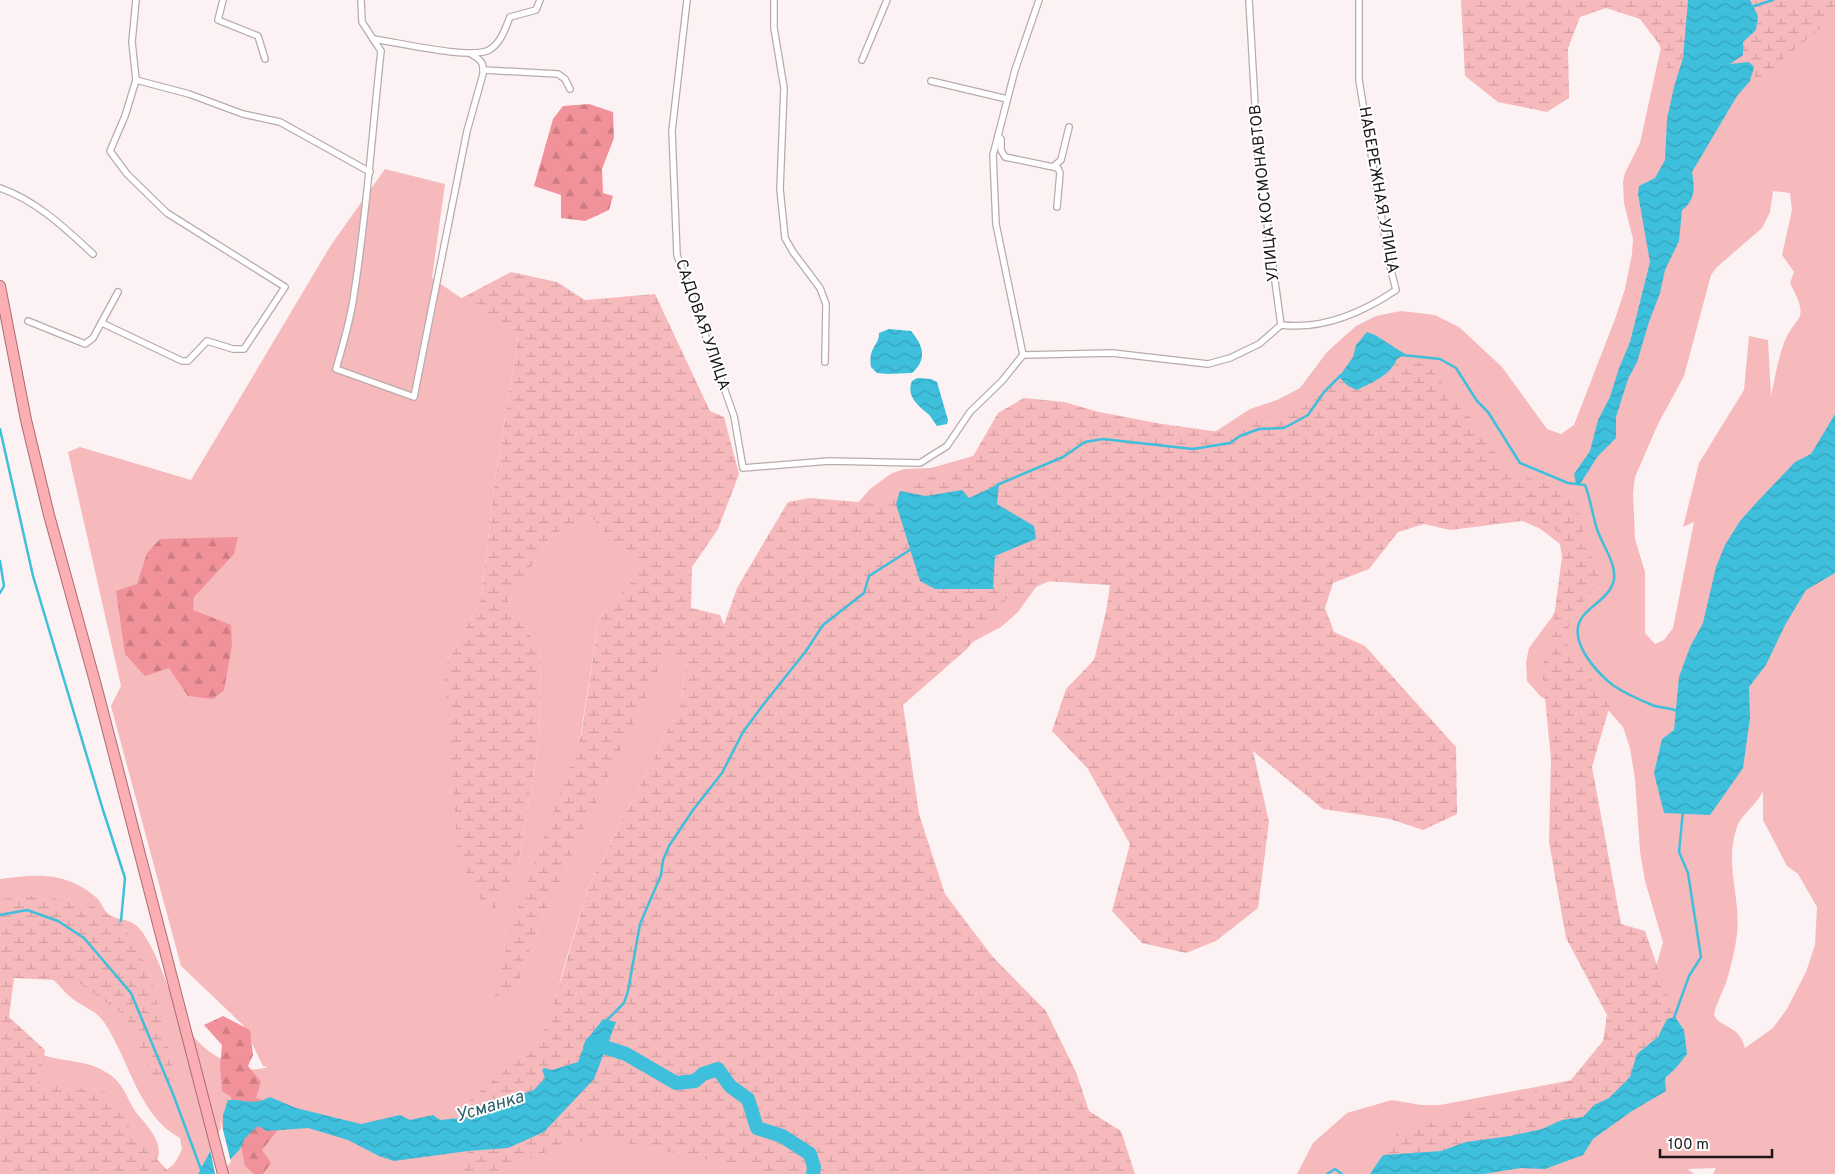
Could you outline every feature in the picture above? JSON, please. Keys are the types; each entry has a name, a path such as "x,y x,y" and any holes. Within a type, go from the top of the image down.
{"highway":[{"path":"0,286 24,411 46,506 97,689 223,1174"}],"street":[{"path":"102,323 182,361 188,360 207,341 233,349 244,349 285,287 168,213 127,174 110,151 125,116 136,80 132,42 136,0"},
{"path":"223,0 218,20 258,36 265,59"},
{"path":"361,0 362,22 381,51 372,124 370,172 354,297 336,369 414,397 467,131 483,70 481,60 471,54"},
{"path":"373,39 471,54 489,50 501,38 510,17 536,10 540,0"},
{"name":"САДОВАЯ УЛИЦА","path":"688,0 672,131 677,255 734,416 743,468 828,461 920,463 947,446 970,412 1002,381 1023,354"},
{"path":"774,0 774,28 784,88 780,189 785,238 820,288 826,304 825,362"},
{"path":"862,60 887,0"},
{"path":"1038,0 1014,70 993,155 996,224 1023,354 1112,353 1208,364 1230,358 1260,344 1281,325"},
{"name":"УЛИЦА КОСМОНАВТОВ","path":"1249,0 1258,157 1281,325"},
{"name":"НАБЕРЕЖНАЯ УЛИЦА","path":"1281,325 1292,326 1336,321 1373,306 1396,290 1389,262 1359,80 1359,0"},
{"path":"483,70 558,74 566,79 570,89"},
{"path":"136,80 189,94 244,114 280,122 370,172"},
{"path":"931,81 1007,99"},
{"path":"1054,166 1061,160 1069,127"},
{"path":"998,136 1001,139 1001,150 1005,157 1013,160 1054,166 1060,173 1058,207"},
{"path":"0,188 13,192 30,203 93,254"},
{"path":"28,321 85,344 93,338 118,292"}],"green space":[{"path":"1461,0 1688,0 1683,58 1674,87 1659,44 1640,19 1606,8 1580,17 1568,48 1569,98 1547,112 1498,102 1465,76"},
{"path":"1644,0 1835,0 1835,1174 1713,1174 1716,1168 1688,1169 1694,1174 1297,1174 1313,1143 1347,1113 1392,1100 1421,1105 1440,1105 1578,1079 1656,967 1663,942 1645,881 1640,851 1635,779 1630,748 1623,727 1608,710 1551,702 1541,697 1527,681 1526,662 1529,648 1552,617 1559,602 1568,550 1539,528 1520,520 1486,497 1058,577 1036,587 1018,612 1001,627 967,645 902,619 853,1174 0,1174 0,1030 37,1053 93,1066 115,1079 156,1139 159,1151 155,1164 164,1172 174,1164 182,1150 180,1138 167,1129 146,1105 117,1046 100,1018 74,1000 41,970 0,958 0,879 51,876 74,883 85,889 97,898 107,913 129,921 143,933 153,950 184,1023 195,1038 210,1052 238,1066 247,1069 268,1067 263,1066 243,1025 181,966 111,706 121,686 68,452 80,447 191,480 331,245 385,169 445,184 432,278 518,337 495,480 481,600 444,667 518,865 539,742 541,651 508,601 553,534 592,518 642,572 599,618 580,739 516,989 537,931 670,644 685,667 682,702 589,886 551,1016 856,505 870,489 892,473 905,469 931,468 987,452 1207,437 1250,409 1277,400 1300,388 1327,352 1356,326 1376,316 1401,311 1435,315 1459,327 1502,367 1547,429 1561,434 1574,425 1625,289 1633,239 1624,203 1623,182 1625,173 1640,143 1663,38","holes":["1773,191 1790,193 1792,210 1782,255 1794,272 1790,283 1797,296 1801,312 1783,346 1771,396 1768,340 1749,336 1744,390 1699,463 1683,527 1694,522 1673,628 1664,640 1655,644 1645,633 1645,572 1635,539 1633,493 1635,477 1658,424 1684,376 1711,275 1717,267 1762,228 1770,212","1763,791 1763,820 1787,866 1798,874 1817,907 1815,945 1806,972 1787,1009 1773,1028 1745,1048 1739,1035 1721,1023 1714,1015 1728,977 1737,934 1738,919 1732,866 1734,839 1740,820"]},
{"path":"1750,0 1835,0 1835,16 1777,64 1756,88 1754,67 1749,63 1729,65 1743,55 1743,42 1756,30 1758,16"},
{"path":"589,104 613,112 614,138 602,169 603,193 613,196 609,210 585,221 561,218 561,195 534,186 553,119 563,106"},
{"path":"511,272 557,282 585,300 655,294 710,411 724,417 739,474 718,529 692,567 691,608 720,615 724,625 737,588 788,502 810,498 871,503 931,477 968,465 998,413 1024,398 1064,402 1099,412 1162,424 1227,433 1264,418 1288,417 1324,392 1339,377 1348,386 1393,369 1397,359 1405,354 1431,369 1474,422 1506,469 1575,495 1586,544 1600,576 1594,588 1569,619 1567,653 1576,658 1584,672 1612,698 1592,767 1621,924 1645,931 1675,1017 1667,1019 1658,1037 1637,1056 1630,1077 1609,1098 1594,1105 1583,1117 1562,1120 1542,1129 1510,1136 1466,1142 1441,1151 1383,1155 1397,1133 1570,1081 1603,1041 1607,1015 1566,938 1549,842 1551,759 1542,668 1551,640 1562,557 1558,532 1538,519 1450,530 1424,524 1398,532 1369,569 1333,583 1325,608 1334,632 1365,646 1456,747 1457,814 1423,830 1390,819 1323,809 1253,751 1269,822 1258,908 1216,941 1186,953 1142,943 1112,911 1130,844 1088,769 1052,731 1066,689 1094,660 1106,612 1110,585 1043,581 1026,594 1008,597 967,649 903,705 919,814 945,894 992,956 1046,1011 1076,1072 1089,1111 1121,1131 1135,1174 751,1174 745,1165 689,1156 598,1137 557,1148 490,1174 457,1174 468,1151 508,1148 606,1045 615,1022 603,1019 586,1041 578,1062 552,1070 542,1070 545,1078 534,1090 510,1098 481,1116 467,1117 464,1105 521,1057 547,1026 589,886 682,702 685,667 670,645 537,931 516,989 494,998 513,922 581,736 599,618 641,572 592,518 553,534 508,601 541,651 539,742 518,865 496,909 481,901 458,856 444,667 481,600 495,480 518,337 460,299","holes":["999,485 997,504 1034,526 995,556 960,588 935,589 920,581 896,504 900,491 925,496 968,498"]},
{"path":"238,537 234,554 194,597 193,610 231,625 232,645 224,690 213,699 188,696 169,668 145,676 125,654 116,591 137,584 147,553 160,539"},
{"path":"32,896 84,902 121,921 149,970 177,1082 154,1079 126,1016 76,981 14,978 9,1017 45,1050 40,1083 109,1092 134,1135 171,1174 0,1174 0,899"},
{"path":"223,1016 250,1030 253,1055 248,1066 261,1082 256,1098 272,1103 281,1126 262,1150 271,1163 263,1174 254,1174 245,1166 231,1097 222,1091 220,1066 222,1045 204,1025"}],"water":[{"path":"1688,0 1750,0 1758,16 1756,30 1743,42 1743,55 1730,64 1749,62 1754,67 1750,81 1737,96 1692,172 1694,188 1692,198 1682,210 1679,241 1665,270 1660,293 1637,362 1628,379 1616,417 1616,438 1598,456 1580,484 1576,484 1574,474 1590,451 1598,420 1610,397 1630,342 1650,262 1638,194 1639,186 1655,178 1665,160 1667,119 1683,58"},
{"path":"889,329 911,331 921,347 922,357 917,368 912,373 877,373 871,367 871,355 879,338 879,333"},
{"path":"1367,332 1405,354 1397,359 1385,374 1357,390 1348,386 1339,377 1353,357 1356,345"},
{"path":"917,378 931,379 937,382 948,420 947,424 937,426 911,395 912,381"},
{"path":"1835,414 1835,573 1806,590 1785,625 1766,665 1749,687 1750,718 1743,768 1710,815 1664,813 1654,773 1662,739 1674,730 1679,677 1690,647 1703,623 1716,567 1725,545 1740,521 1757,502 1795,462 1811,454"},
{"path":"999,484 997,504 1034,526 1036,539 995,556 993,589 935,589 920,581 896,504 900,491 926,496 962,490 969,498"},
{"path":"1675,1017 1684,1030 1687,1054 1665,1078 1666,1091 1632,1111 1593,1139 1583,1155 1545,1169 1521,1168 1483,1174 1370,1174 1383,1155 1441,1151 1466,1142 1510,1136 1542,1129 1562,1120 1583,1117 1594,1105 1609,1098 1630,1077 1637,1054 1658,1037 1667,1019"},
{"path":"603,1019 616,1022 594,1079 544,1132 508,1148 468,1151 394,1161 379,1156 348,1140 308,1128 267,1131 258,1126 245,1138 240,1149 217,1174 198,1174 223,1128 223,1115 228,1100 254,1102 270,1097 296,1108 361,1124 400,1115 410,1120 433,1115 440,1120 480,1116 510,1098 534,1090 545,1078 542,1070 544,1068 552,1070 578,1062 586,1041"}],"pier":[{"path":"220,1118 231,1162 220,1174 215,1174 210,1149 221,1128"}],"waterway":[{"path":"1751,7 1773,0"},
{"path":"1402,355 1440,359 1456,368 1477,401 1488,412 1520,463 1568,483 1585,485 1599,535 1613,566 1614,579 1610,590 1583,616 1578,625 1580,645 1599,673 1614,686 1652,705 1677,711"},
{"path":"997,485 1063,457 1085,442 1103,439 1193,449 1230,443 1240,436 1259,429 1284,428 1308,415 1324,392 1341,375"},
{"path":"0,429 33,576 125,878 121,921"},
{"path":"606,1021 624,1003 628,991 640,924 661,875 663,860 669,846 693,810 722,773 743,732 806,651 823,625 864,593 869,576 913,548"},
{"path":"0,561 4,586 0,593"},
{"path":"1674,1018 1689,976 1701,957 1688,873 1679,852 1683,811"},
{"path":"0,915 27,910 58,921 84,938 131,993 173,1094 202,1172"},
{"name":"Усманка","path":"590,1048 592,1043 626,1054 676,1083 695,1081 703,1074 718,1069 730,1086 748,1099 757,1128 782,1136 810,1154 814,1167 813,1174"},
{"path":"1327,1174 1335,1169 1342,1174"}]}
